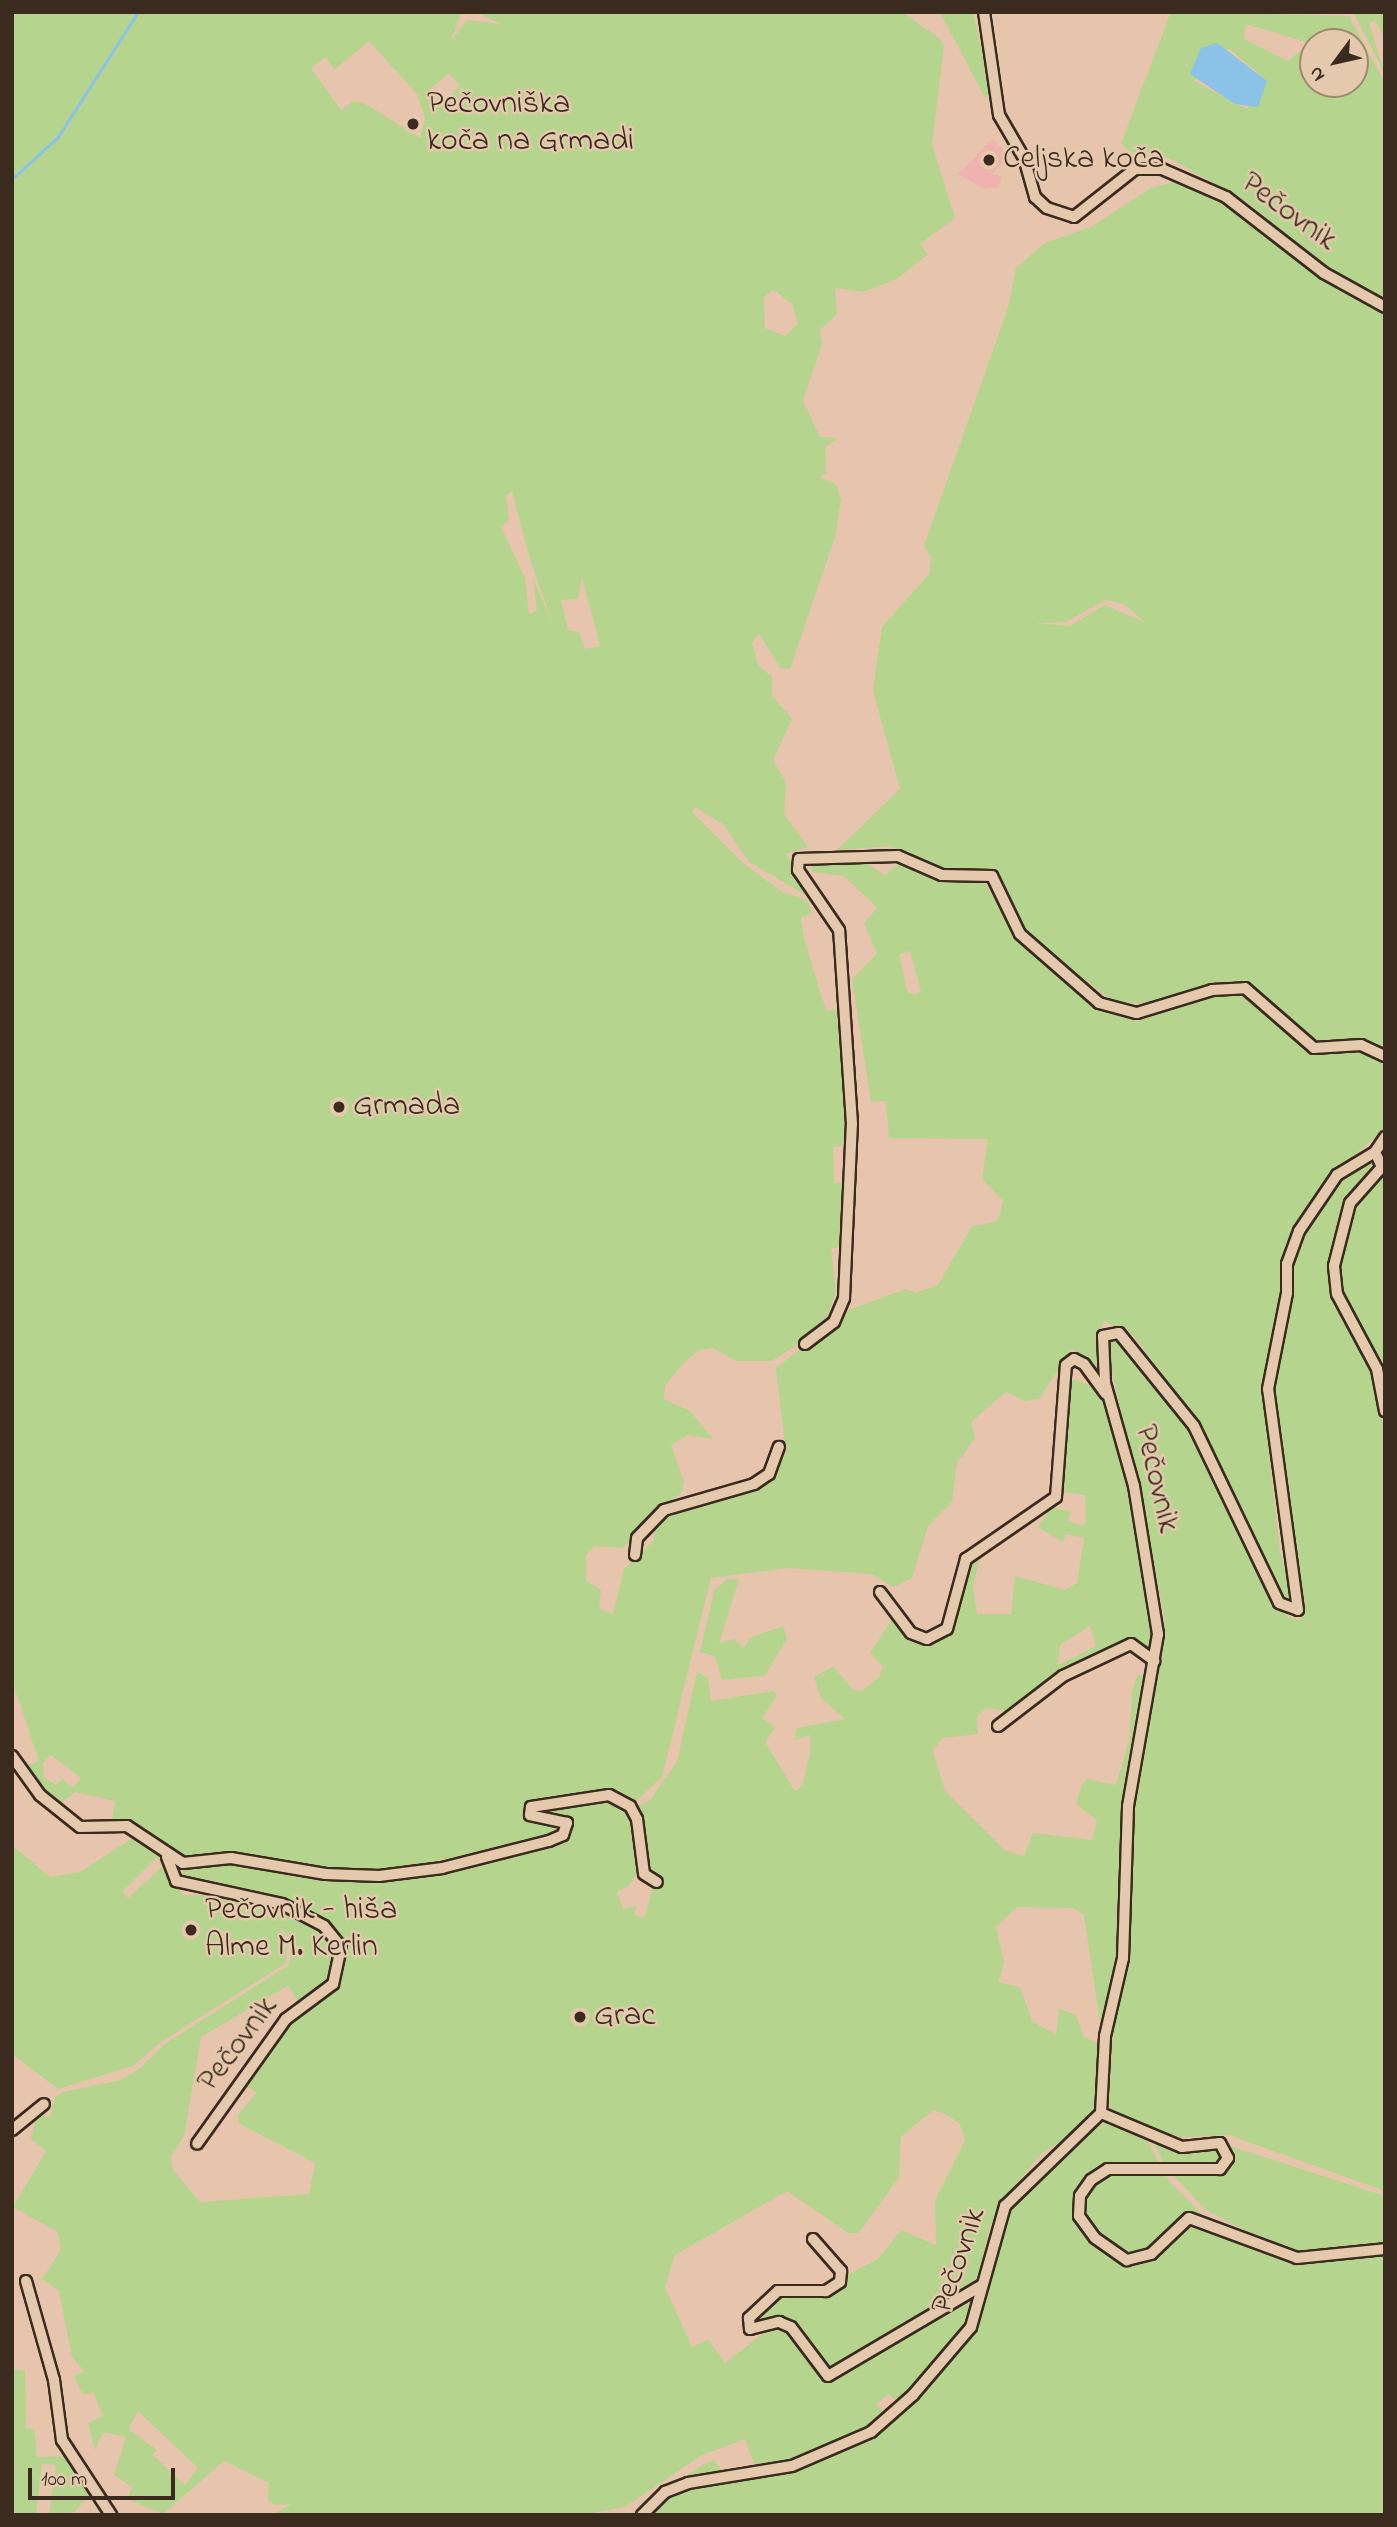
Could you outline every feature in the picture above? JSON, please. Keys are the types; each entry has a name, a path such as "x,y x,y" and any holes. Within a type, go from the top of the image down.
{"street":[{"name":"Pečovnik","path":"984,12 999,115 1013,138 1035,197 1047,208 1074,217 1093,208 1135,169 1162,169 1226,197 1324,273 1385,307"},
{"path":"806,1344 834,1322 844,1298 852,1124 838,930 798,870 799,859 898,856 942,875 992,876 1020,934 1099,1003 1137,1013 1212,990 1245,988 1314,1048 1352,1045 1385,1056"},
{"path":"1385,1137 1374,1152 1382,1167 1350,1203 1335,1266 1337,1294 1377,1369 1385,1411"},
{"name":"Pečovnik","path":"642,2515 665,2492 688,2483 792,2466 871,2432 914,2395 971,2327 1005,2206 1101,2113 1105,2036 1123,1958 1128,1805 1141,1704 1154,1661 1154,1589 1108,1396 1101,1342 1110,1332 1119,1333 1194,1426 1279,1604 1298,1610 1268,1389 1287,1293 1287,1264 1299,1231 1337,1175 1374,1152"},
{"path":"880,1591 911,1633 927,1639 947,1629 966,1559 1056,1496 1066,1365 1074,1359 1084,1364 1108,1396"},
{"path":"635,1555 637,1538 664,1510 754,1483 769,1474 779,1447"},
{"path":"998,1726 1062,1675 1131,1644 1154,1661"},
{"name":"Pečovnik","path":"12,1756 70,1822 127,1826 148,1836 167,1857 176,1881 282,1904 324,1926 341,1947 333,1984 286,2019 197,2144"},
{"name":"Pečovnik","path":"167,1857 183,1863 231,1858 379,1876 442,1868 566,1833 561,1818 530,1815 531,1807 609,1795 634,1812 644,1874 657,1882"},
{"path":"12,2130 44,2104"},
{"path":"1101,2113 1182,2147 1220,2143 1228,2158 1220,2169 1108,2169 1091,2180 1080,2196 1079,2216 1095,2238 1128,2260 1152,2254 1189,2218 1297,2258 1385,2249"},
{"path":"813,2239 841,2271 839,2281 826,2291 778,2291 749,2318 750,2329 779,2322 792,2327 828,2376 981,2286"},
{"path":"26,2281 54,2380 62,2441 111,2515"}],"green space":[{"path":"12,12 462,12 450,42 467,20 501,24 475,12 902,12 939,38 944,46 932,144 955,218 920,244 928,254 897,279 863,292 835,288 837,314 820,330 822,344 803,401 820,437 838,438 825,447 826,472 820,478 836,484 841,500 835,537 790,669 780,668 759,633 752,643 758,665 772,677 772,695 792,719 773,760 786,783 784,814 808,847 786,854 816,901 749,862 724,825 695,807 692,812 744,864 781,891 808,901 812,913 801,917 803,934 827,1011 836,1009 847,1111 848,1145 833,1147 834,1183 844,1183 843,1247 831,1248 836,1292 823,1328 772,1361 736,1361 713,1348 697,1351 681,1366 665,1386 664,1399 690,1411 713,1439 688,1435 671,1445 684,1482 681,1494 648,1514 624,1548 594,1546 586,1555 586,1581 601,1590 599,1609 613,1614 624,1569 653,1541 657,1518 774,1475 786,1452 776,1368 851,1309 906,1289 916,1293 938,1285 972,1226 996,1222 1000,1214 1003,1201 982,1179 988,1139 889,1138 886,1101 871,1102 852,979 877,954 864,923 877,908 844,876 812,872 811,861 871,857 869,865 885,875 900,863 956,883 983,879 1020,940 1050,969 1121,1012 1245,987 1309,1050 1351,1046 1385,1056 1385,1129 1321,1184 1286,1243 1282,1265 1283,1295 1265,1371 1264,1409 1280,1551 1294,1604 1280,1598 1198,1423 1134,1336 1104,1321 1096,1338 1102,1373 1072,1349 1039,1399 1024,1401 1006,1392 971,1422 975,1438 957,1463 952,1502 928,1526 912,1578 893,1587 872,1574 787,1568 711,1578 662,1777 636,1801 612,1791 549,1796 520,1813 564,1825 558,1834 377,1874 323,1872 267,1859 177,1859 127,1823 112,1820 115,1801 75,1792 58,1806 22,1767 39,1761 12,1680","holes":["369,41 417,94 425,117 420,138 364,103 354,101 341,110 311,68 326,57 334,70","449,73 460,86 439,105 428,91","774,290 792,304 798,323 786,336 765,328 764,297","512,491 531,563 553,624 533,579 537,611 529,614 525,578 501,527 509,520 506,496","582,577 600,646 585,649 579,632 568,630 561,600 578,599","910,951 921,991 917,994 908,993 899,954","51,1755 81,1778 73,1788 62,1779 56,1785 44,1778 43,1763"]},
{"path":"940,12 973,12 992,92 985,98"},
{"path":"1171,12 1349,16 1355,28 1299,28 1299,40 1246,24 1244,39 1288,61 1299,52 1299,98 1369,98 1369,53 1385,83 1385,299 1318,262 1247,202 1169,158 1133,154 1121,143","holes":["1229,49 1267,81 1247,109 1194,81"]},
{"path":"1353,12 1385,12 1385,40 1375,20 1369,23 1385,74 1369,43 1369,28 1361,28"},
{"path":"1177,181 1229,205 1318,273 1385,313 1385,1047 1315,1040 1247,981 1214,982 1147,1004 1113,1001 1022,932 991,869 944,870 890,846 837,850 900,789 873,690 882,627 929,574 931,557 924,546 1008,308 1016,268 1045,243 1091,227 1151,188","holes":["1105,600 1124,604 1144,622 1105,605 1070,626 1034,623 1066,622"]},
{"path":"1366,1158 1373,1166 1351,1190 1338,1217 1330,1263 1371,1366 1385,1430 1385,2191 1229,2135 1181,2137 1121,2118 1110,2114 1109,2103 1113,2027 1128,1963 1124,1909 1132,1805 1165,1619 1106,1343 1115,1337 1174,1406 1207,1459 1269,1593 1288,1617 1301,1620 1306,1604 1291,1567 1273,1370 1292,1296 1294,1248 1341,1179"},
{"path":"1385,1165 1385,1384 1341,1286 1339,1264 1347,1224"},
{"path":"1075,1380 1095,1387 1104,1399 1130,1486 1154,1651 1125,1641 1014,1712 986,1708 977,1717 978,1734 942,1738 933,1751 945,1791 1006,1851 1024,1856 1033,1833 1092,1840 1097,1820 1076,1804 1080,1789 1086,1779 1116,1785 1129,1741 1132,1693 1138,1674 1145,1677 1123,1804 1119,1963 1102,2035 1084,1915 1073,1908 1017,1907 996,1927 1004,1963 998,1982 1020,1987 1032,2021 1056,2035 1059,2009 1076,2015 1084,2037 1101,2045 1098,2103 1091,2122 1041,2154 1008,2194 990,2227 977,2280 829,2372 789,2323 754,2326 754,2316 783,2292 784,2299 811,2294 878,2259 901,2230 936,2245 935,2200 965,2140 960,2124 947,2115 933,2110 901,2137 899,2177 859,2233 848,2233 787,2191 675,2255 665,2287 692,2347 708,2339 725,2363 774,2325 787,2328 820,2375 837,2380 973,2293 977,2298 955,2339 900,2404 889,2394 876,2404 888,2416 867,2429 793,2462 754,2464 745,2439 702,2455 625,2507 581,2515 273,2515 291,2504 274,2505 268,2500 269,2483 224,2461 163,2514 127,2499 132,2487 114,2475 126,2437 103,2432 95,2450 88,2423 103,2416 93,2392 83,2395 74,2376 84,2371 72,2357 59,2291 42,2279 61,2250 58,2232 13,2207 46,2151 31,2139 37,2114 50,2117 55,2097 63,2092 121,2080 139,2069 165,2044 289,1965 292,1942 276,1922 288,1941 286,1963 161,2042 133,2066 58,2089 12,2054 12,1845 50,1877 80,1872 139,1834 158,1848 183,1895 253,1897 325,1928 338,1946 336,1975 319,1991 298,2001 288,1986 201,2037 184,2136 171,2157 173,2170 200,2202 309,2194 315,2163 240,2124 237,2116 257,2092 240,2084 292,2014 338,1980 344,1945 330,1926 281,1901 182,1880 183,1868 236,1860 374,1879 558,1843 572,1830 568,1819 534,1811 613,1799 632,1814 640,1869 628,1887 617,1891 623,1909 637,1906 634,1914 644,1918 656,1878 645,1870 635,1807 650,1800 677,1762 697,1672 708,1678 711,1701 774,1691 777,1696 762,1718 775,1728 765,1742 795,1791 802,1786 810,1752 810,1735 795,1740 797,1728 845,1719 821,1698 814,1677 833,1666 853,1690 862,1691 879,1677 883,1666 870,1653 895,1615 927,1640 939,1640 955,1624 966,1563 972,1557 979,1560 973,1587 977,1614 1011,1614 1015,1576 1065,1590 1077,1583 1084,1538 1066,1534 1063,1542 1038,1527 1051,1508 1071,1511 1068,1521 1083,1526 1086,1520 1085,1495 1061,1492 1060,1434 1069,1383","holes":["1090,1626 1096,1646 1058,1665 1060,1645","157,1857 163,1866 128,1898 123,1891","138,2411 198,2468 185,2485 153,2455 157,2450 128,2429"]},
{"path":"727,1579 739,1579 719,1643 735,1639 743,1648 752,1637 783,1626 787,1638 765,1676 722,1680 715,1656 700,1652 714,1590"},
{"path":"1105,2122 1141,2129 1169,2181 1205,2217 1238,2235 1297,2262 1385,2253 1385,2515 628,2515 714,2460 726,2476 765,2472 872,2435 893,2422 975,2329 1005,2214 1051,2159"},
{"path":"1148,2132 1163,2140 1230,2146 1385,2196 1385,2245 1295,2254 1277,2248 1206,2210 1167,2169"},
{"path":"12,2369 25,2371 26,2428 34,2429 37,2457 69,2456 94,2488 75,2512 49,2515 56,2466 42,2463 36,2515 12,2515"}],"water":[{"path":"1217,43 1267,81 1258,107 1235,104 1190,74 1201,48"}],"building":[{"name":"Celjska koča","path":"992,139 1009,156 991,174 1002,176 999,187 984,189 958,174"}],"waterway":[{"path":"12,179 58,137 138,12"}],"place":[{"name":"Pečovniška koča na Grmadi","path":"413,124"},
{"name":"Celjska koča","path":"989,160"},
{"name":"Grmada","path":"339,1107"},
{"name":"Pečovnik - hiša Alme M. Kerlin","path":"191,1930"},
{"name":"Grac","path":"580,2017"}]}
